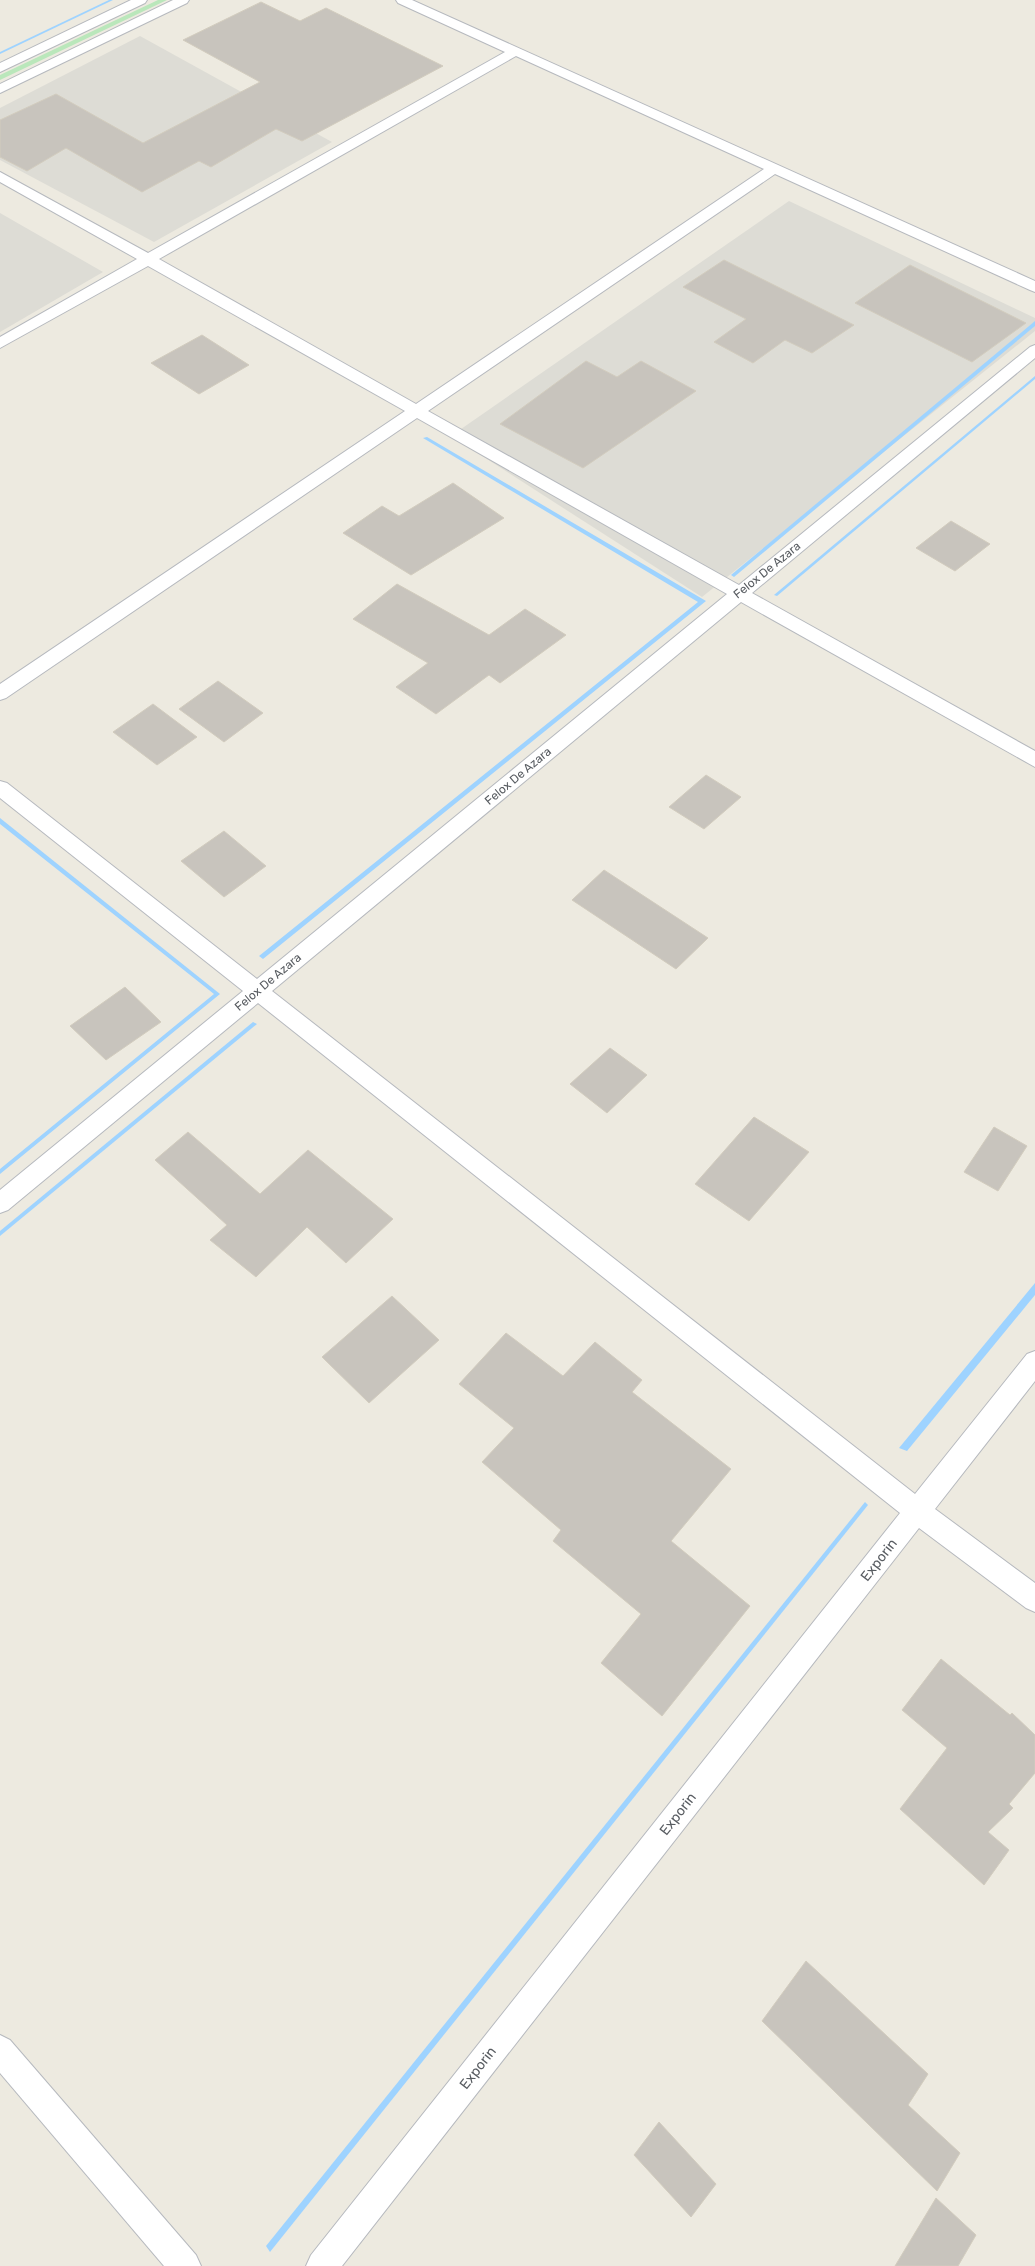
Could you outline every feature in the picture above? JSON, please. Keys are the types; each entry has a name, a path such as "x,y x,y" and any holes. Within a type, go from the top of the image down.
{"street":[{"path":"0,68 142,0"},
{"path":"0,89 183,0"},
{"path":"402,0 1035,287"},
{"path":"0,343 516,51"},
{"path":"0,693 774,169"},
{"path":"0,176 1035,760"},
{"name":"Felox De Azara","path":"0,1203 1035,350"},
{"path":"0,788 917,1511 1035,1599"},
{"name":"Exporin","path":"322,2266 1035,1362"},
{"path":"0,2050 185,2266"}],"shaded area":[{"path":"140,36 332,142 154,242 0,160 0,108"},
{"path":"789,201 1035,318 1035,331 702,597 451,436"},
{"path":"0,213 103,272 0,332"}],"green space":[{"path":"158,0 167,0 0,80 0,75"}],"water":[{"path":"109,0 113,0 0,54 0,52"},
{"path":"1035,321 1035,326 734,577 731,575"},
{"path":"1035,376 1035,379 777,596 774,595"},
{"path":"427,437 706,601 263,959 259,956 698,602 423,438"},
{"path":"0,818 220,994 0,1174 0,1169 214,994 0,824"},
{"path":"253,1022 257,1024 0,1236 0,1231"},
{"path":"1035,1283 1035,1295 907,1451 899,1448"},
{"path":"865,1502 868,1505 270,2252 266,2246"}],"building":[{"path":"261,2 300,21 326,8 443,66 302,141 276,129 211,167 199,161 142,192 66,148 27,171 0,157 0,120 56,94 143,143 260,82 183,40"},
{"path":"724,260 854,325 812,353 785,340 753,363 714,342 746,319 683,287"},
{"path":"910,265 1026,323 972,362 855,303"},
{"path":"202,335 249,365 199,394 151,363"},
{"path":"586,361 617,377 641,361 696,391 583,468 500,424"},
{"path":"453,483 504,518 411,575 343,533 382,506 399,516"},
{"path":"951,521 990,544 955,571 916,548"},
{"path":"397,584 489,635 525,609 566,635 500,683 489,675 436,714 396,687 428,663 353,619"},
{"path":"218,681 263,713 224,742 179,709"},
{"path":"153,704 197,737 157,765 113,732"},
{"path":"706,775 741,797 704,829 669,807"},
{"path":"224,831 266,866 224,897 181,861"},
{"path":"604,870 708,938 676,969 572,900"},
{"path":"125,987 161,1022 106,1060 70,1026"},
{"path":"610,1048 647,1075 607,1113 570,1084"},
{"path":"754,1117 809,1152 749,1221 695,1184"},
{"path":"994,1127 1027,1146 998,1191 964,1172"},
{"path":"188,1132 260,1194 308,1150 393,1219 346,1263 307,1227 256,1277 210,1240 227,1225 155,1160"},
{"path":"392,1296 439,1340 369,1403 322,1357"},
{"path":"506,1333 563,1376 595,1342 642,1380 632,1392 731,1469 671,1541 750,1606 662,1716 601,1663 641,1614 553,1541 561,1530 482,1462 514,1428 459,1384"},
{"path":"941,1659 1010,1715 1012,1713 1035,1735 1035,1773 1009,1804 1013,1808 988,1832 1009,1850 984,1885 900,1809 947,1748 902,1710"},
{"path":"806,1961 928,2074 908,2105 960,2153 937,2191 762,2021"},
{"path":"659,2122 716,2184 691,2217 634,2155"},
{"path":"936,2198 976,2235 958,2266 895,2266"}]}
